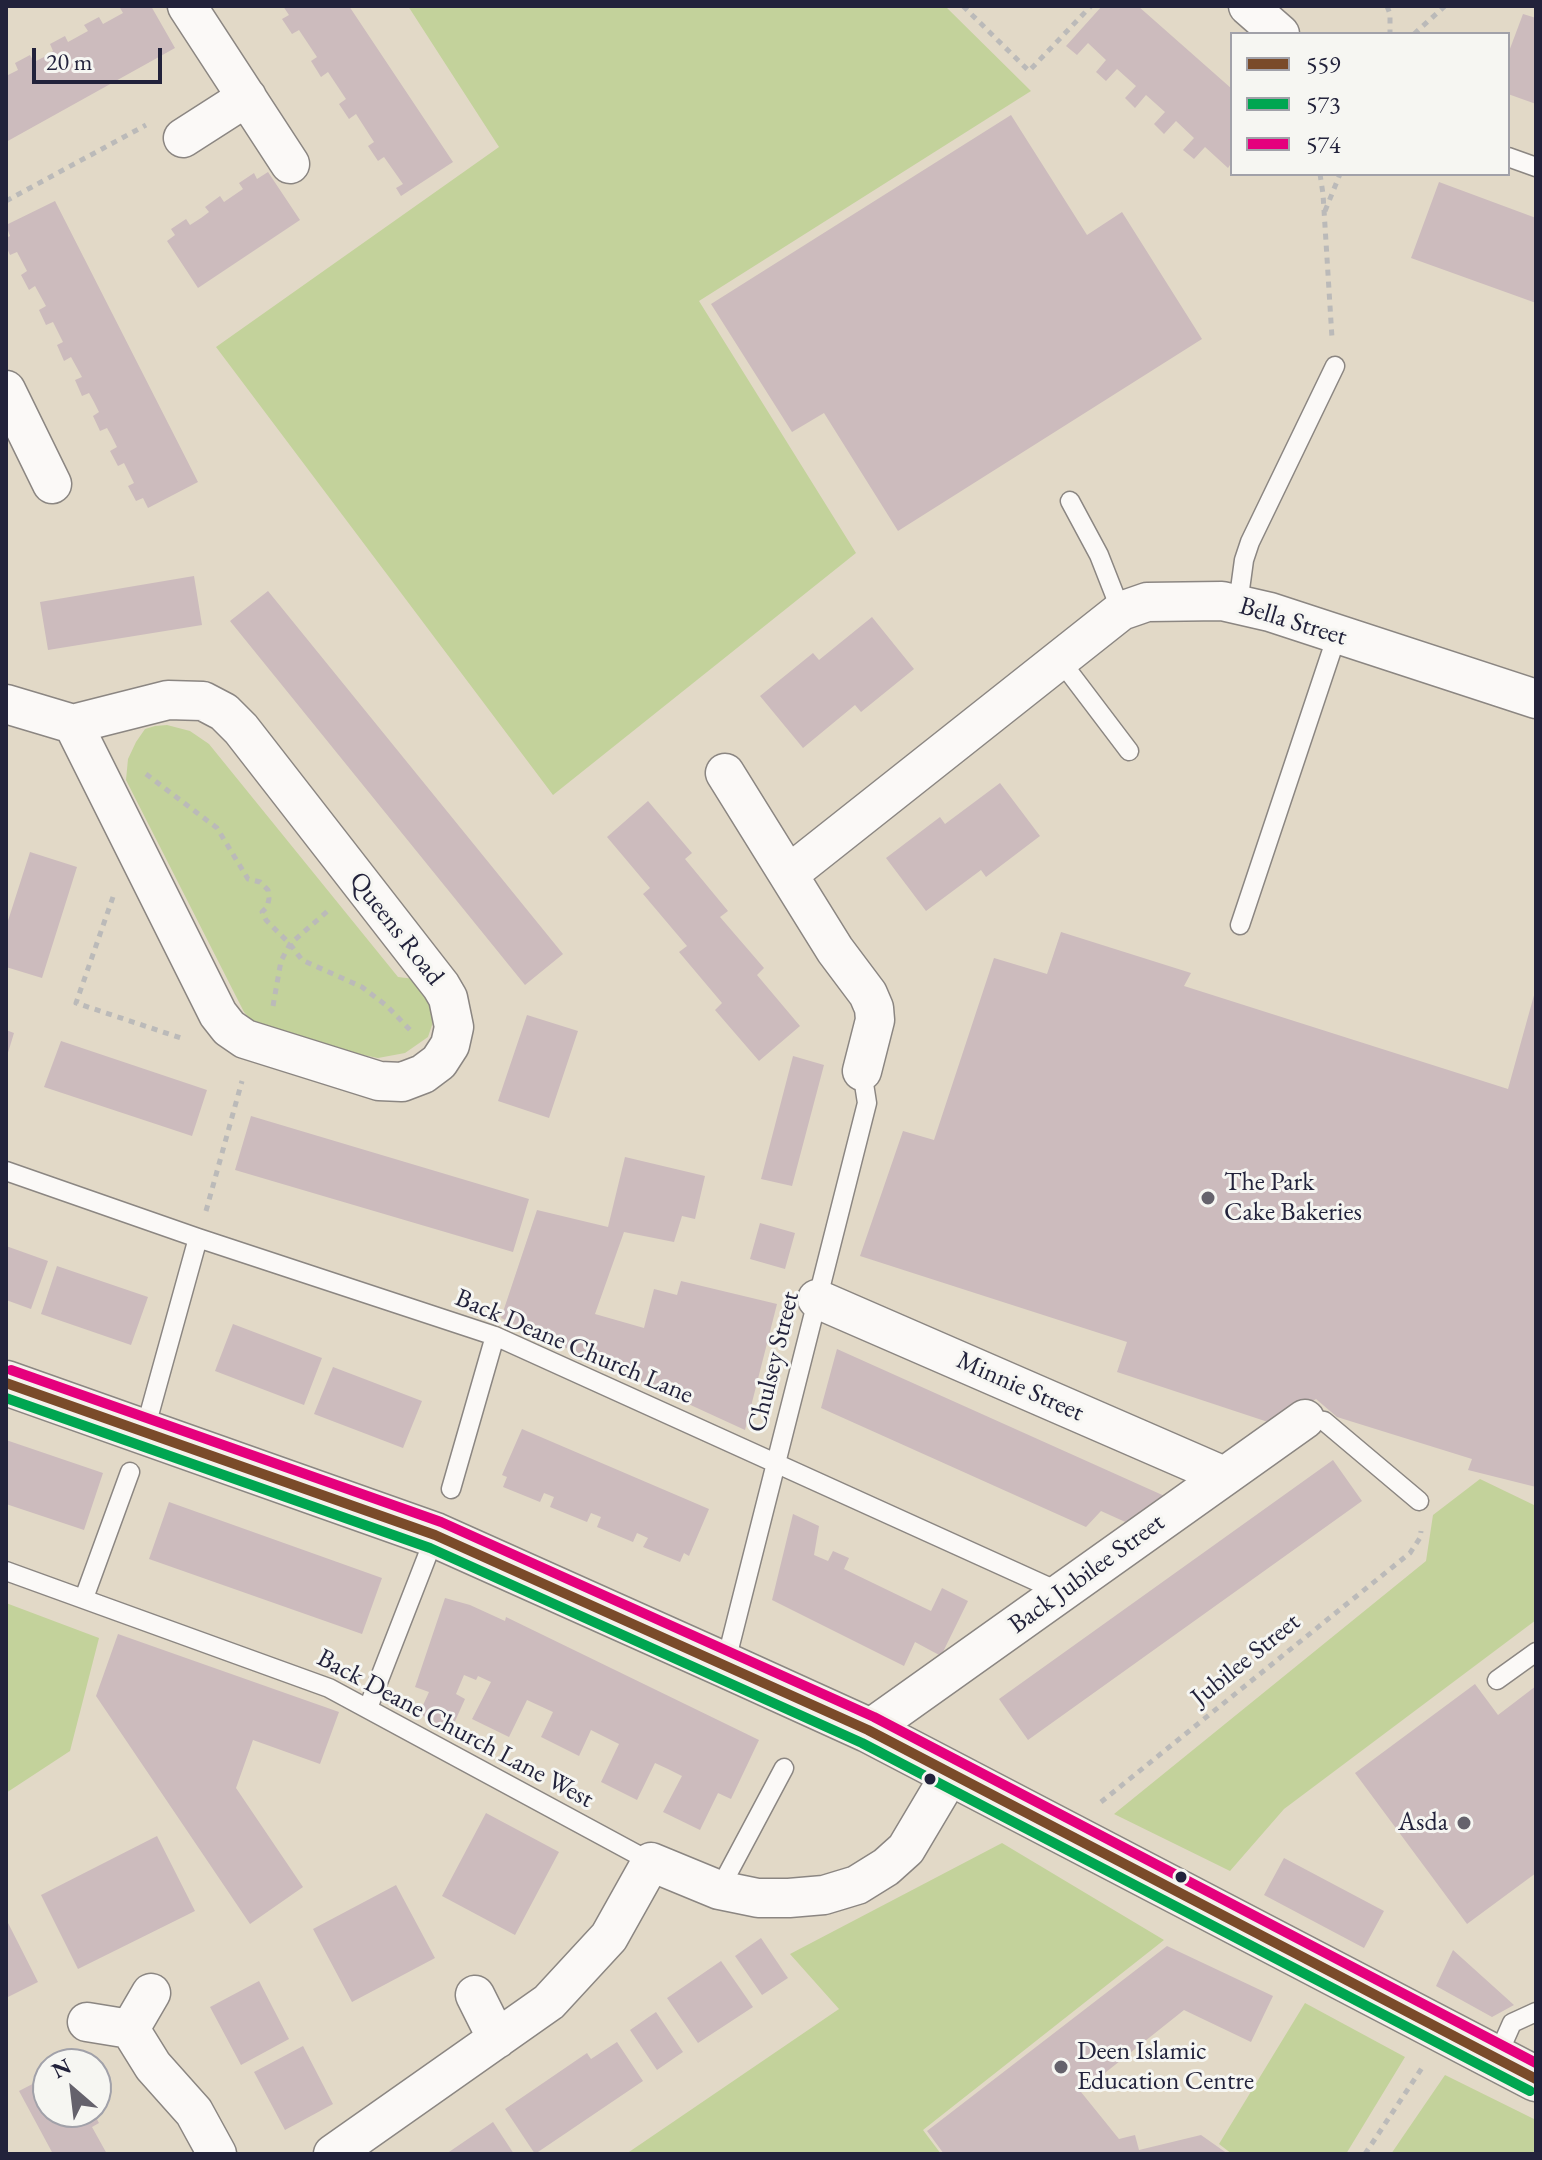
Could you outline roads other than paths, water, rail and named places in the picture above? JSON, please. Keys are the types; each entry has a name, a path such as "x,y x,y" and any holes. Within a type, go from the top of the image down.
{"street":[{"path":"187,6 290,164"},
{"path":"183,138 247,97"},
{"path":"6,390 17,439 52,484"},
{"name":"Bella Street","path":"789,874 1121,611 1147,602 1222,601 1238,604 1536,699"},
{"name":"Queens Road","path":"168,700 203,701 224,712 241,729 441,986 448,998 454,1027 450,1045 439,1062 423,1074 402,1082 379,1081 241,1035 218,1014 73,724 168,700"},
{"path":"6,704 73,724"},
{"path":"725,773 835,950 868,994 875,1020 862,1071"},
{"name":"Minnie Street","path":"817,1299 1224,1476"},
{"path":"6,1383 137,1453 435,1535 868,1730 1536,2079"},
{"name":"Back Jubilee Street","path":"868,1730 1305,1419"},
{"path":"333,2154 549,2002 609,1937 651,1862 719,1890 758,1898 824,1895 857,1885 886,1867 906,1849 950,1775"},
{"path":"130,2029 151,1993"},
{"path":"475,1995 497,2039"},
{"path":"87,2022 130,2029 153,2066 194,2112 217,2154"}],"lane":[{"path":"1510,158 1536,167"},
{"path":"1238,604 1244,560 1250,542 1335,366"},
{"path":"1070,501 1099,555 1121,611"},
{"path":"1240,925 1337,635"},
{"path":"1060,660 1129,751"},
{"name":"Chulsey Street","path":"725,1665 867,1103 862,1071"},
{"name":"Back Deane Church Lane","path":"6,1171 495,1336 1061,1593"},
{"path":"84,1598 137,1453 198,1238"},
{"path":"451,1489 495,1336"},
{"path":"1305,1419 1324,1421 1419,1501"},
{"path":"368,1708 435,1535"},
{"name":"Back Deane Church Lane West","path":"6,1571 329,1688 651,1862"},
{"path":"1497,1680 1536,1652"},
{"path":"719,1890 784,1768"},
{"path":"1497,2057 1512,2023 1536,2012"}],"place":[{"name":"The Park Cake Bakeries","path":"1208,1198"},
{"name":"Asda","path":"1464,1823"},
{"name":"Deen Islamic Education Centre","path":"1061,2067"}]}
